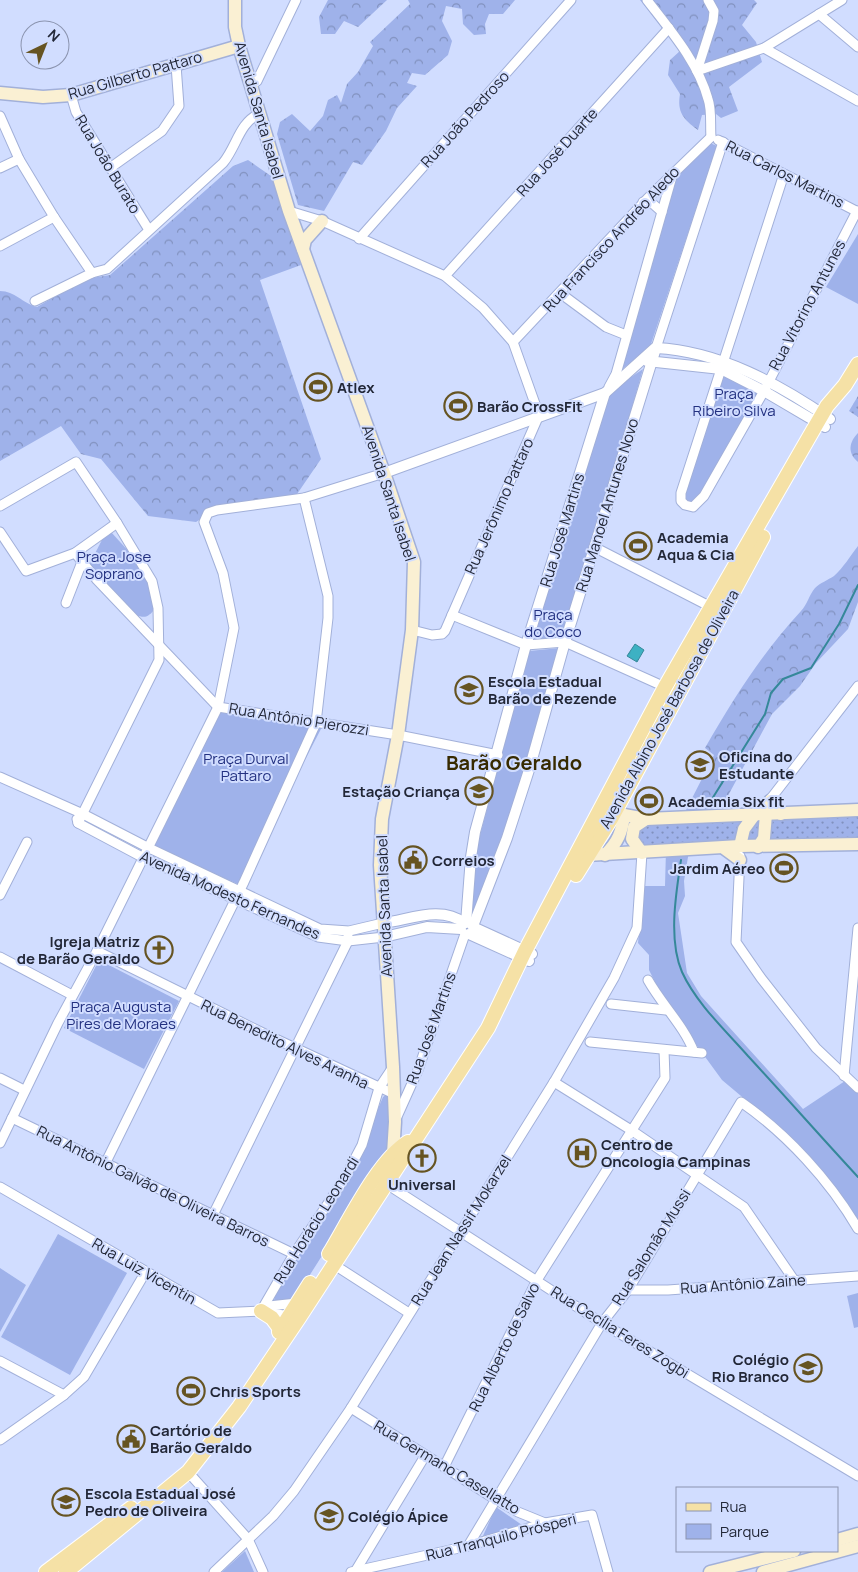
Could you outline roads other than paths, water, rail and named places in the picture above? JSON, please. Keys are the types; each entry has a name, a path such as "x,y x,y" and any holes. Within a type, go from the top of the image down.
{"main road":[{"name":"Avenida Santa Isabel","path":"235,0 235,27 250,86 289,211 384,473 414,562 412,630 398,735 382,820 380,865 393,1067 395,1122 393,1154"},
{"name":"Rua Gilberto Pattaro","path":"0,94 43,97 71,95 240,46"},
{"path":"303,249 305,240 322,221"},
{"name":"Avenida Albino José Barbosa de Oliveira","path":"527,956 557,904 596,852 665,687 711,607 858,364"},
{"name":"Avenida Albino José Barbosa de Oliveira","path":"70,1571 188,1472 239,1407 294,1317 333,1264 488,1028 496,1023 592,825 615,809 824,421"},
{"path":"771,799 781,814"},
{"path":"615,809 646,819 858,810"},
{"path":"740,846 744,829 761,814"},
{"path":"758,847 764,838 761,814"},
{"path":"642,853 632,839 634,827 646,819"},
{"path":"592,825 596,852 642,853 725,849 740,846 858,844"},
{"path":"725,849 740,860"},
{"name":"Avenida Albino José Barbosa de Oliveira","path":"46,1572 182,1466 237,1395 280,1329 294,1317 297,1303 393,1154 416,1138"},
{"path":"389,1178 393,1154"},
{"path":"261,1310 272,1318 280,1329"},
{"path":"838,1540 858,1534"},
{"path":"838,1551 858,1546"},
{"path":"710,1572 790,1552"},
{"path":"763,1572 836,1552"}],"street":[{"path":"250,86 257,81 296,0"},
{"name":"Rua João Pedroso","path":"359,239 571,0"},
{"path":"647,0 696,71 709,100 711,137"},
{"path":"696,71 713,22 714,11 708,0"},
{"path":"696,71 764,48 842,0"},
{"path":"819,14 858,47"},
{"name":"Rua José Duarte","path":"445,276 668,28"},
{"path":"764,48 858,100"},
{"path":"110,168 162,131 179,106 176,65"},
{"name":"Rua João Burato","path":"71,95 76,112 149,230"},
{"path":"35,301 92,272 107,269 223,163 233,151 240,133 249,118 259,114"},
{"path":"0,116 19,159 54,217 92,272"},
{"name":"Rua Carlos Martins","path":"711,137 858,211"},
{"name":"Rua Francisco Andréo Aledo","path":"513,342 643,202 711,137"},
{"name":"Rua Manoel Antunes Novo","path":"467,928 526,779 594,547 722,142"},
{"path":"0,168 19,159"},
{"name":"Rua José Martins","path":"395,1122 418,1070 467,928 471,857 475,832 498,755 526,645 605,393 616,374 673,172"},
{"path":"722,365 784,174"},
{"path":"643,202 653,204 662,212"},
{"path":"289,211 322,221 445,276 482,308 513,342 539,415"},
{"name":"Rua Vitorino Antunes","path":"722,365 681,493 681,501 684,505 693,507 701,501 765,386 858,211"},
{"path":"0,246 54,217"},
{"path":"560,292 594,319 626,335"},
{"path":"0,1143 24,1090 72,995 97,951 218,706 234,628 223,573 204,522 208,513 217,510 304,498 384,473 539,415 605,393 656,348 670,348 722,365 765,386 824,421"},
{"path":"641,362 722,365"},
{"name":"Rua Jerônimo Pattaro","path":"412,630 432,636 442,634 539,415"},
{"path":"0,506 76,462 152,581 158,608 158,660 78,823"},
{"path":"105,1164 240,890 316,723 328,618 328,596 304,498"},
{"path":"0,532 26,571 75,553 117,524"},
{"path":"594,547 711,607"},
{"name":"Rua Antônio Pierozzi","path":"75,553 218,706 398,735 498,755"},
{"path":"66,603 82,562"},
{"path":"452,615 526,645 565,642 665,687"},
{"path":"761,814 858,686"},
{"name":"Avenida Modesto Fernandes","path":"0,777 83,814 147,847 320,929 349,931 383,923 444,914 456,917 467,928 527,956"},
{"path":"72,810 78,823"},
{"name":"Avenida Modesto Fernandes","path":"78,823 142,857 318,937 348,942 384,937 428,927 467,928"},
{"path":"0,895 27,842"},
{"path":"740,846 736,942 761,978 816,1048 858,1088"},
{"name":"Rua Jean Nassif Mokarzel","path":"214,1572 273,1516 294,1491 351,1408 554,1082 614,978 637,928 642,853"},
{"path":"844,1076 858,928"},
{"path":"213,1214 348,942 349,931"},
{"name":"Rua Benedito Alves Aranha","path":"97,951 188,997 394,1094"},
{"path":"0,957 72,995"},
{"path":"590,1042 698,1053 666,1010 648,980"},
{"path":"611,1004 666,1010"},
{"name":"Rua Alberto de Salvo","path":"444,1467 537,1280 665,1078 664,1050"},
{"name":"Rua Horácio Leonardi","path":"261,1310 294,1254 343,1181 362,1145 379,1088 393,1067"},
{"path":"0,1078 24,1090"},
{"path":"554,1082 631,1130 744,1206 794,1280"},
{"name":"Rua Salomão Mussi","path":"468,1546 602,1323 628,1290 741,1102 799,1153 834,1195 858,1229"},
{"name":"Rua Antônio Galvão de Oliveira Barros","path":"12,1118 294,1254"},
{"name":"Rua Cecília Feres Zogbi","path":"389,1178 461,1231 602,1323 858,1476"},
{"name":"Rua Luiz Vicentin","path":"0,1187 145,1273 218,1313 261,1310 294,1317"},
{"path":"333,1264 409,1313"},
{"path":"0,1440 64,1395 84,1377 145,1273"},
{"name":"Rua Antônio Zaine","path":"628,1290 668,1290 858,1276"},
{"name":"Rua Horácio Leonardi","path":"261,1310 269,1306 297,1303"},
{"path":"0,1361 64,1395"},
{"name":"Rua Germano Casellatto","path":"351,1408 495,1499 518,1512 545,1523"},
{"path":"353,1571 425,1456"},
{"path":"188,1472 248,1539 263,1572"},
{"name":"Rua Tranquilo Prósperi","path":"353,1571 381,1567 468,1546 545,1523 592,1515 608,1572"}],"water":[{"path":"635,644 644,650 637,662 627,656"}],"waterway":[{"path":"707,807 765,714 771,693 783,679 811,668 839,624 858,585"},
{"path":"681,860 675,902 674,931 678,959 688,983 712,1016 858,1177"}],"place":[{"name":"Atlex","path":"318,387"},
{"name":"Barão CrossFit","path":"458,406"},
{"name":"Academia Aqua & Cia","path":"638,546"},
{"name":"Escola Estadual Barão de Rezende","path":"469,690"},
{"name":"Oficina do Estudante","path":"700,765"},
{"name":"Estação Criança","path":"479,791"},
{"name":"Academia Six fit","path":"649,801"},
{"name":"Correios","path":"413,860"},
{"name":"Jardim Aéreo","path":"784,868"},
{"name":"Igreja Matriz de Barão Geraldo","path":"159,950"},
{"name":"Centro de Oncologia Campinas","path":"582,1153"},
{"name":"Universal","path":"422,1158"},
{"name":"Colégio Rio Branco","path":"808,1368"},
{"name":"Chris Sports","path":"191,1391"},
{"name":"Cartório de Barão Geraldo","path":"131,1439"},
{"name":"Escola Estadual José Pedro de Oliveira","path":"66,1502"},
{"name":"Colégio Ápice","path":"329,1516"}],"district":[{"name":"Barão Geraldo","path":"514,762"}],"park label":[{"name":"Praça Ribeiro Silva","path":"734,402"},
{"name":"Praça Jose Soprano","path":"114,564"},
{"name":"Praça do Coco","path":"553,622"},
{"name":"Praça Durval Pattaro","path":"246,766"},
{"name":"Praça Augusta Pires de Moraes","path":"121,1014"}]}
